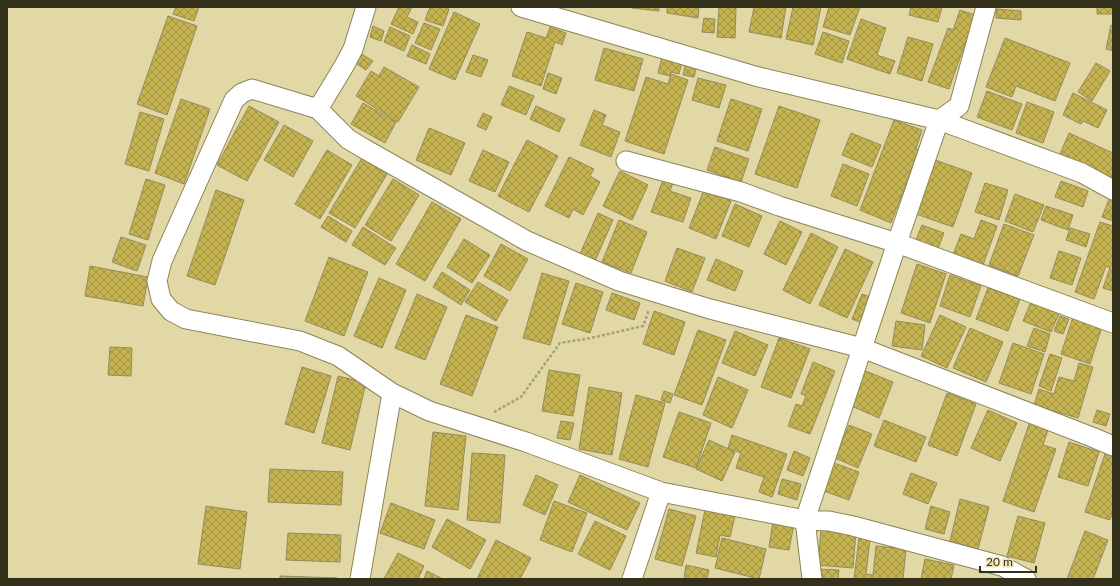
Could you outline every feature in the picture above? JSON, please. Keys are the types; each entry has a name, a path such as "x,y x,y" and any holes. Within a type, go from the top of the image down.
{"street":[{"path":"318,110 344,66 352,49 366,7"},
{"path":"521,7 755,76 939,120 1082,173 1113,190"},
{"path":"812,579 805,520 939,120 959,106 986,7"},
{"path":"1026,579 1002,566 853,526 829,521 805,520 661,492 526,442 429,410 392,393 338,356 300,341 186,319 170,311 161,299 157,281 162,260 234,100 242,93 252,89 318,110 348,138 358,145 528,241 619,281 710,309 862,348 1113,446"},
{"path":"626,161 741,192 779,206 897,243 1113,323"},
{"path":"360,579 392,393"},
{"path":"632,579 661,492"}],"path":[{"path":"472,424 521,397 560,343 591,338 642,326 656,292"}],"building":[{"path":"176,7 199,7 194,21 173,14"},
{"path":"399,7 412,7 407,17 418,22 413,34 391,24"},
{"path":"430,7 444,7 449,9 443,26 425,20"},
{"path":"659,7 659,11 632,8"},
{"path":"667,7 699,7 698,18 667,13"},
{"path":"719,7 736,8 735,38 717,37"},
{"path":"754,7 786,7 781,38 749,32"},
{"path":"793,7 821,7 813,45 786,39"},
{"path":"829,7 860,7 850,35 823,27"},
{"path":"911,7 942,7 938,22 909,15"},
{"path":"1097,7 1113,7 1113,14 1097,14"},
{"path":"996,9 1021,11 1021,20 996,18"},
{"path":"960,10 975,15 949,89 928,82 948,28 953,30"},
{"path":"454,12 480,24 455,80 429,69"},
{"path":"168,16 197,26 167,115 137,104"},
{"path":"704,18 715,19 714,33 702,32"},
{"path":"861,19 886,28 877,55 895,61 890,74 847,59"},
{"path":"424,23 440,29 431,50 415,43"},
{"path":"1111,25 1113,26 1113,51 1106,49"},
{"path":"373,26 384,31 381,41 370,37"},
{"path":"390,27 410,36 404,51 384,42"},
{"path":"550,27 566,33 562,45 555,42 541,86 512,76 527,32 546,38"},
{"path":"823,32 849,41 842,63 815,54"},
{"path":"908,37 933,44 922,81 897,73"},
{"path":"1005,38 1070,63 1055,101 1016,86 1012,97 986,87"},
{"path":"412,45 430,54 426,64 407,56"},
{"path":"604,48 643,59 634,91 595,80"},
{"path":"360,53 373,61 366,70 354,62"},
{"path":"473,55 488,60 481,77 466,72"},
{"path":"662,57 682,62 679,74 671,72 670,76 658,73"},
{"path":"686,63 697,65 694,77 683,75"},
{"path":"1096,63 1110,71 1092,101 1078,92"},
{"path":"384,67 419,87 398,122 356,96 371,71 379,76"},
{"path":"548,73 562,78 556,94 543,89"},
{"path":"671,74 688,80 664,154 625,141 646,77 668,84"},
{"path":"698,78 726,85 719,108 692,100"},
{"path":"509,86 534,96 526,115 501,105"},
{"path":"987,91 1022,104 1012,130 977,117"},
{"path":"1073,93 1107,110 1098,128 1083,121 1081,124 1063,115"},
{"path":"181,99 210,109 184,184 155,173"},
{"path":"731,99 762,109 748,151 717,141"},
{"path":"1027,102 1054,112 1043,143 1016,133"},
{"path":"363,103 396,122 385,143 351,124"},
{"path":"249,106 279,122 247,181 217,165"},
{"path":"536,106 565,119 559,132 530,119"},
{"path":"779,106 820,120 797,188 755,174"},
{"path":"594,110 606,115 602,125 620,132 611,157 580,145"},
{"path":"140,112 164,119 149,171 125,164"},
{"path":"483,113 492,117 486,130 477,126"},
{"path":"894,120 922,130 916,149 919,150 891,223 860,210"},
{"path":"284,125 313,141 293,177 264,160"},
{"path":"429,128 465,143 451,175 416,160"},
{"path":"851,133 881,145 872,167 842,155"},
{"path":"1069,133 1113,153 1113,179 1060,154"},
{"path":"527,140 558,156 529,212 498,196"},
{"path":"715,147 749,159 741,182 707,170"},
{"path":"327,150 352,165 320,219 295,204"},
{"path":"483,150 509,162 495,192 469,181"},
{"path":"569,157 594,169 590,176 600,182 583,215 573,209 569,218 545,206"},
{"path":"362,158 387,174 355,228 329,213"},
{"path":"935,160 972,173 953,227 916,214"},
{"path":"843,164 869,174 857,206 831,196"},
{"path":"620,171 648,185 632,220 603,206"},
{"path":"146,179 165,185 148,240 129,234"},
{"path":"393,179 419,195 391,241 365,225"},
{"path":"663,180 673,183 670,191 691,198 683,222 651,212"},
{"path":"1061,181 1088,191 1083,207 1055,197"},
{"path":"985,183 1008,190 999,220 975,212"},
{"path":"216,190 244,200 215,285 187,276"},
{"path":"704,190 731,201 716,239 689,228"},
{"path":"1015,194 1044,205 1033,232 1005,221"},
{"path":"1110,197 1113,199 1113,221 1102,217"},
{"path":"432,202 461,219 425,281 396,264"},
{"path":"735,204 762,216 749,247 722,236"},
{"path":"1046,206 1073,215 1068,230 1041,220"},
{"path":"598,213 613,220 595,261 580,254"},
{"path":"328,216 352,231 346,242 321,227"},
{"path":"619,220 647,232 631,273 602,262"},
{"path":"981,220 997,226 983,265 953,255 961,234 974,239"},
{"path":"780,221 802,232 786,265 764,254"},
{"path":"1100,222 1113,226 1113,291 1103,288 1110,268 1106,266 1094,299 1075,292"},
{"path":"1004,224 1034,235 1018,276 989,265"},
{"path":"922,225 944,233 937,251 915,242"},
{"path":"363,227 396,248 385,265 352,245"},
{"path":"1070,228 1090,234 1086,247 1066,240"},
{"path":"811,233 838,247 810,304 783,290"},
{"path":"121,237 146,245 137,271 112,262"},
{"path":"464,239 490,255 472,283 447,267"},
{"path":"501,244 528,259 510,291 484,276"},
{"path":"677,248 705,258 692,292 665,281"},
{"path":"845,249 873,262 847,318 819,305"},
{"path":"1059,251 1081,258 1072,285 1050,278"},
{"path":"329,257 368,272 344,336 305,321"},
{"path":"716,259 743,271 735,291 707,280"},
{"path":"917,264 946,274 930,323 901,313"},
{"path":"90,266 148,277 143,306 85,296"},
{"path":"442,272 470,290 461,305 433,287"},
{"path":"542,273 569,281 550,345 523,338"},
{"path":"950,275 981,286 970,317 940,306"},
{"path":"379,278 406,290 382,348 354,336"},
{"path":"478,282 508,300 496,321 465,302"},
{"path":"576,283 603,292 590,333 562,324"},
{"path":"988,288 1020,299 1008,331 976,319"},
{"path":"612,293 640,303 634,320 606,310"},
{"path":"417,294 447,307 425,360 395,348"},
{"path":"862,294 873,298 862,323 852,319"},
{"path":"1033,297 1061,309 1051,332 1023,321"},
{"path":"654,311 685,322 674,355 643,344"},
{"path":"466,315 498,327 472,396 440,384"},
{"path":"940,315 966,327 947,368 921,356"},
{"path":"1060,316 1069,319 1063,334 1054,331"},
{"path":"1073,317 1102,327 1090,364 1061,354"},
{"path":"896,321 925,325 922,350 892,346"},
{"path":"970,328 1003,342 986,382 953,368"},
{"path":"1034,328 1050,334 1045,352 1027,346"},
{"path":"698,330 726,340 702,405 674,395"},
{"path":"735,331 768,345 755,376 722,363"},
{"path":"779,338 810,349 791,398 761,387"},
{"path":"1013,343 1044,354 1031,394 999,383"},
{"path":"110,347 132,348 131,376 108,375"},
{"path":"1050,354 1062,358 1051,391 1039,386"},
{"path":"813,362 835,371 810,434 788,426 796,404 802,406 806,396 801,394"},
{"path":"1079,363 1093,367 1078,418 1034,405 1039,389 1054,394 1059,377 1074,381"},
{"path":"302,367 331,376 314,433 285,424"},
{"path":"549,370 580,375 573,416 542,411"},
{"path":"863,370 893,382 879,418 849,405"},
{"path":"338,376 366,383 350,450 322,443"},
{"path":"718,377 748,390 732,428 703,415"},
{"path":"589,387 622,393 612,455 579,449"},
{"path":"664,391 673,394 670,403 661,400"},
{"path":"947,393 976,404 957,456 928,445"},
{"path":"636,395 665,403 648,467 619,459"},
{"path":"988,410 1017,423 1000,461 971,448"},
{"path":"1097,410 1110,414 1106,426 1093,422"},
{"path":"679,412 711,423 696,468 663,457"},
{"path":"884,420 926,437 916,462 874,446"},
{"path":"561,421 574,423 570,440 557,438"},
{"path":"1030,421 1049,427 1043,445 1056,449 1034,512 1003,501"},
{"path":"849,425 872,434 858,468 835,458"},
{"path":"433,432 466,436 458,510 425,506"},
{"path":"732,435 787,454 772,497 759,492 764,477 736,468 741,453 728,448"},
{"path":"709,440 735,452 722,481 696,469"},
{"path":"1069,442 1099,452 1088,486 1058,477"},
{"path":"794,451 810,458 803,476 787,470"},
{"path":"472,453 505,455 500,523 467,520"},
{"path":"1105,454 1113,457 1113,510 1110,520 1085,512"},
{"path":"831,462 859,472 849,500 821,490"},
{"path":"270,469 343,472 341,505 268,502"},
{"path":"911,473 937,483 928,504 903,494"},
{"path":"536,475 558,485 545,515 523,505"},
{"path":"580,475 640,503 627,530 568,502"},
{"path":"782,479 801,484 797,500 778,494"},
{"path":"960,499 989,507 978,549 950,541"},
{"path":"554,501 587,513 572,552 540,540"},
{"path":"391,503 435,520 424,549 380,533"},
{"path":"206,506 247,512 240,569 198,564"},
{"path":"931,506 950,512 944,534 925,529"},
{"path":"669,509 696,516 682,566 655,559"},
{"path":"705,510 735,516 730,537 720,535 716,557 696,553"},
{"path":"1018,516 1045,523 1034,563 1007,556"},
{"path":"447,519 486,540 470,569 432,547"},
{"path":"595,521 626,536 610,570 578,554"},
{"path":"773,521 794,524 789,550 769,547"},
{"path":"821,529 856,532 853,568 818,565"},
{"path":"1085,531 1108,540 1093,579 1067,579"},
{"path":"288,533 341,535 340,562 286,560"},
{"path":"722,538 766,549 759,579 715,568"},
{"path":"859,538 870,539 866,574 873,575 876,546 906,549 903,579 854,579"},
{"path":"496,540 531,558 520,579 477,579"},
{"path":"398,553 424,566 418,579 384,579"},
{"path":"925,559 954,565 951,579 921,579"},
{"path":"686,565 709,570 707,579 684,579"},
{"path":"818,569 839,570 838,579 818,579"},
{"path":"427,571 443,579 424,579"},
{"path":"280,576 337,578 280,579"}]}
